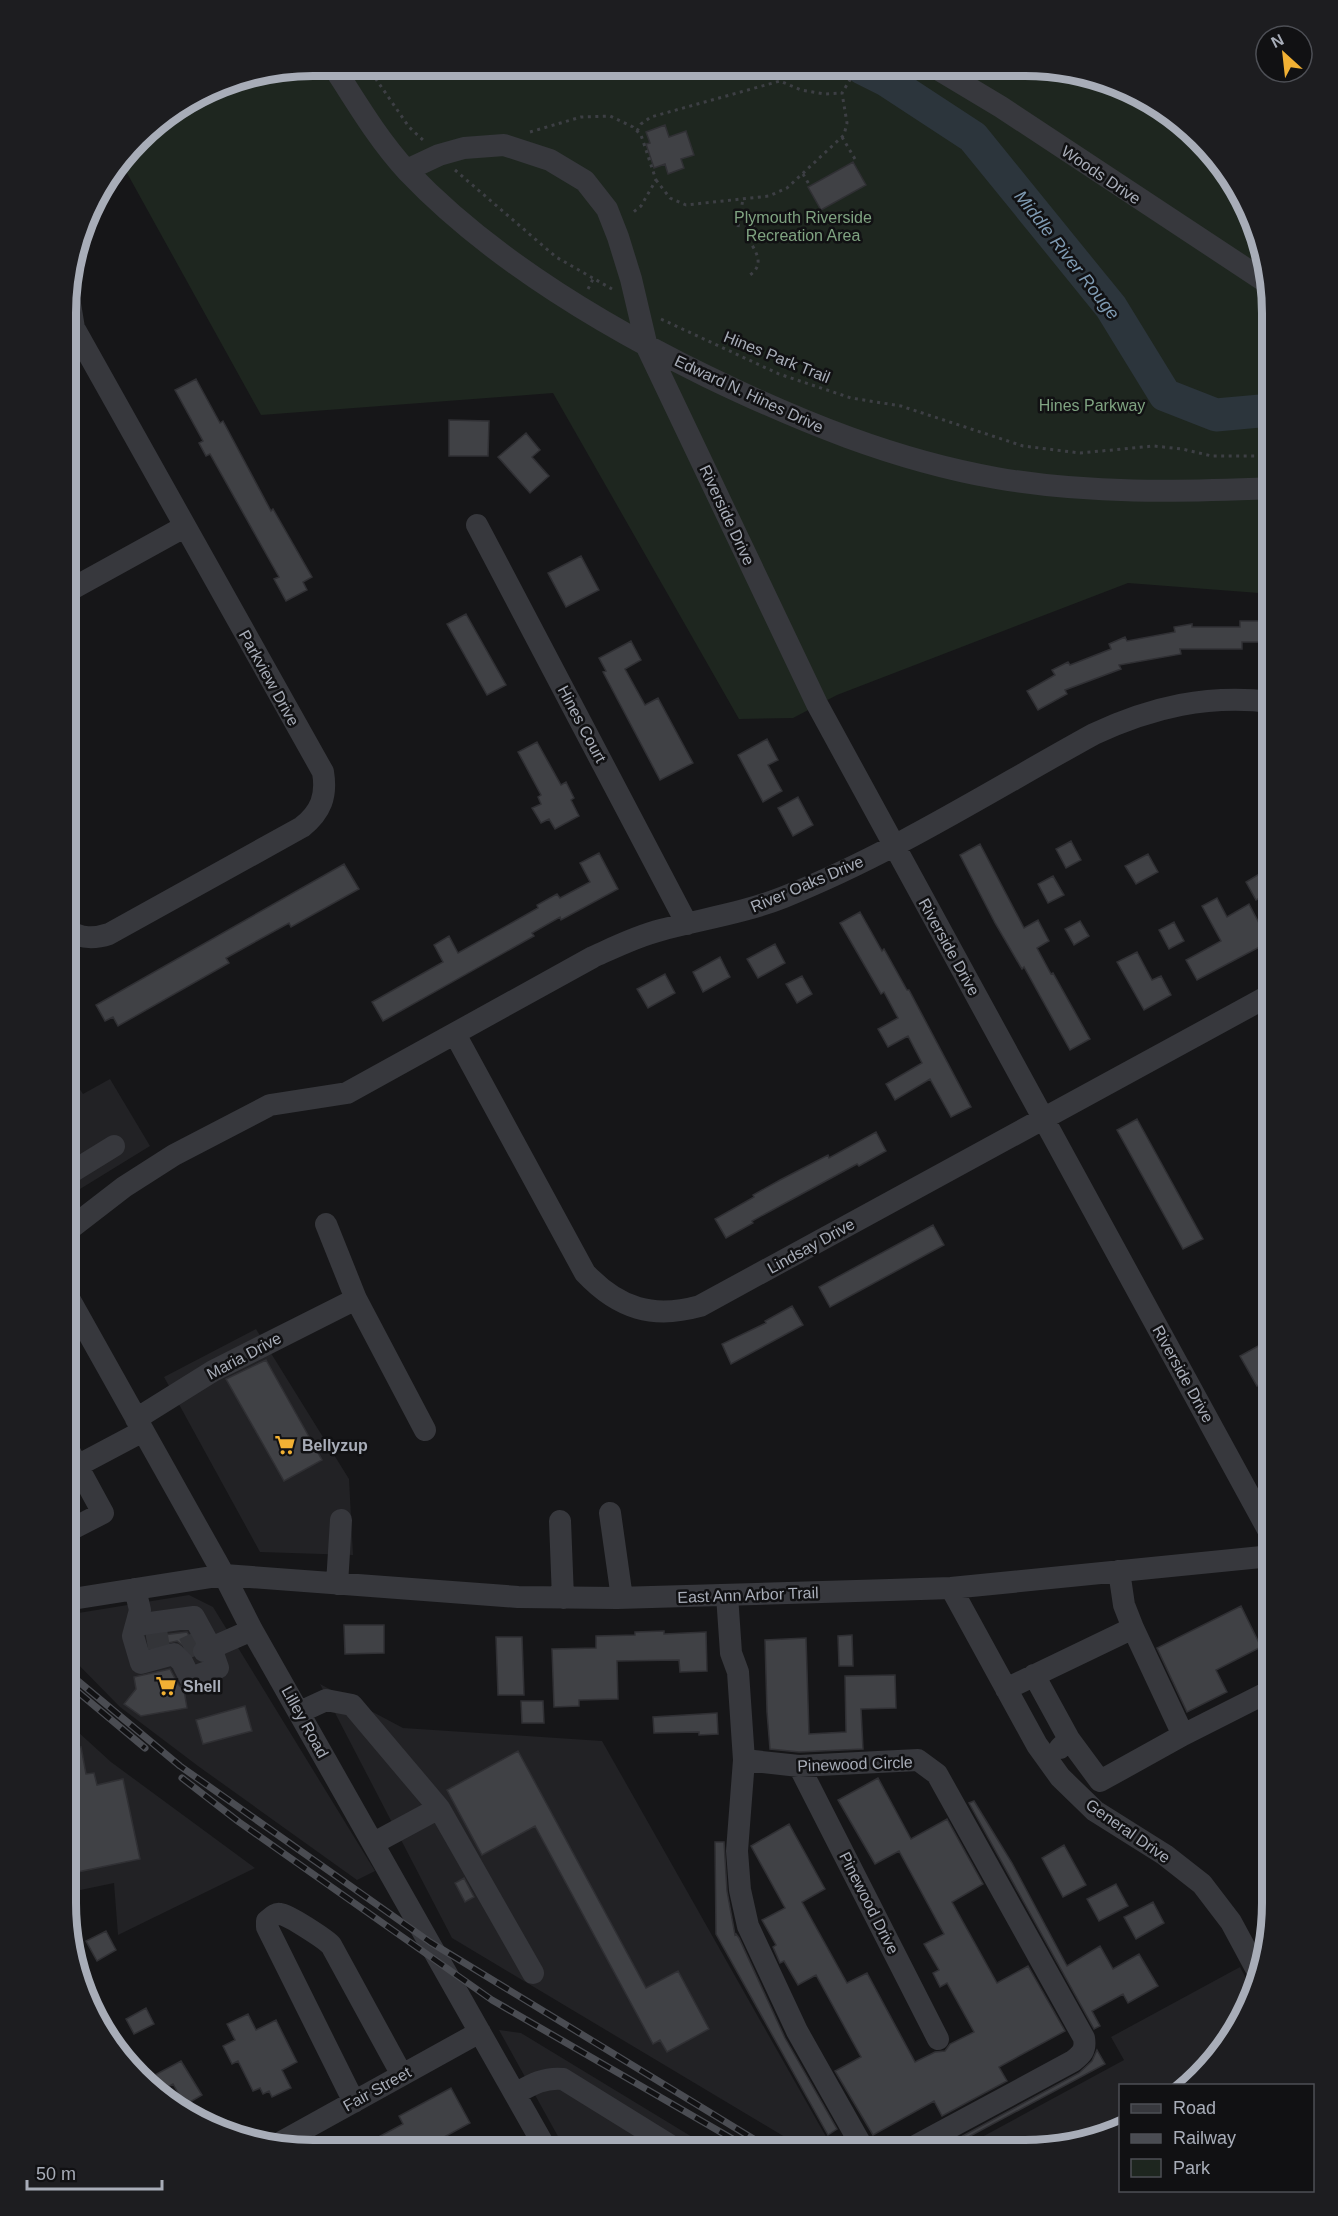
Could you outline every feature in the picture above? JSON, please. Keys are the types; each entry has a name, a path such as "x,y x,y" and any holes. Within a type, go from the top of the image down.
{"street":[{"name":"Edward N. Hines Drive","path":"340,76 377,133 407,170 446,209 493,246 569,300 647,347 771,407 837,434 910,458 963,471 1064,488 1132,491 1262,489"},
{"name":"Woods Drive","path":"949,76 1001,107 1258,277"},
{"path":"407,170 439,155 464,148 504,145"},
{"name":"Riverside Drive","path":"504,145 550,160 585,181 607,209 631,279 647,347 817,704 1262,1519"},
{"name":"Parkview Drive","path":"76,332 322,772 325,786 323,801 314,818 302,827 109,934 91,938 76,935"},
{"name":"Hines Court","path":"477,525 687,924"},
{"path":"76,587 184,527"},
{"name":"River Oaks Drive","path":"76,1224 124,1187 174,1155 270,1105 347,1093 593,957 625,942 687,924 733,914 782,898 894,846 1094,734 1124,720 1155,709 1187,702 1220,699 1262,701"},
{"name":"Lindsay Drive","path":"455,1034 585,1273 597,1286 628,1305 648,1311 683,1310 700,1306 1262,999"},
{"path":"76,1169 114,1146"},
{"path":"326,1224 356,1299 425,1430"},
{"name":"Maria Drive","path":"76,1454 139,1425 213,1371 356,1299"},
{"name":"Lilley Road","path":"76,1311 224,1575 252,1630 515,2094 538,2140"},
{"path":"76,1464 102,1513 76,1527"},
{"path":"610,1513 622,1598"},
{"path":"337,1584 341,1520"},
{"path":"560,1521 563,1598"},
{"name":"East Ann Arbor Trail","path":"76,1598 224,1575 518,1597 563,1598 951,1588 1262,1557"},
{"path":"1119,1571 1124,1605 1183,1735"},
{"name":"General Drive","path":"951,1588 1048,1762 1074,1792 1095,1810 1165,1855 1202,1884 1231,1922 1253,1963"},
{"path":"135,1589 140,1610 176,1642 252,1630"},
{"path":"735,1595 731,1653 738,1672 744,1760 737,1851 740,1890 748,1926 797,2031 858,2140"},
{"path":"1006,1689 1134,1628"},
{"path":"1034,1675 1069,1738 1100,1781 1262,1695"},
{"path":"300,1712 326,1700 352,1705 439,1808 533,1973"},
{"path":"1048,1762 1069,1738"},
{"name":"Pinewood Circle","path":"744,1760 800,1766 918,1760 937,1774 1084,2038 1086,2046 1073,2061 927,2140"},
{"name":"Pinewood Drive","path":"800,1766 938,2039"},
{"path":"374,1843 439,1808"},
{"path":"354,2102 267,1927 267,1921 273,1915 280,1914 326,1940 331,1946 402,2075"},
{"name":"Fair Street","path":"289,2138 480,2032"},
{"path":"515,2094 539,2081 551,2078 563,2079 661,2140"}],"path":[{"name":"Hines Park Trail","path":"374,76 409,127 556,257 594,277 671,325 779,374 851,398 901,406 1023,446 1080,453 1154,446 1182,449 1212,456 1262,456"},
{"path":"504,145 528,133 581,117 610,116 633,127 641,135 656,180 670,198 686,205 769,196 787,188 842,137 847,123 842,93 852,76"},
{"path":"637,131 641,124 651,117 780,81 801,90 824,94 842,93"},
{"path":"842,137 855,159 853,162"},
{"path":"803,174 810,186"},
{"path":"613,224 627,218 641,206 656,180"},
{"path":"738,227 743,198"},
{"path":"741,211 755,219 752,231 755,241 752,245 759,260 759,267 750,275"},
{"path":"586,292 594,277"}],"shaded area":[{"path":"110,1079 150,1146 76,1191 76,1084 83,1094"},
{"path":"256,1329 349,1479 353,1555 260,1552 164,1377"},
{"path":"189,1595 213,1607 375,1871 357,1880 120,1707 76,1662 76,1613"},
{"path":"320,1684 403,1728 602,1741 828,2140 790,2140 452,1938"},
{"path":"76,1730 111,1762 255,1868 118,1935 114,1883 76,1891"},
{"path":"1240,1967 1248,1982 1222,2034 1203,2059 1177,2084 1119,2084 1119,2119 1071,2135 1024,2140 976,2140 1124,2060 1111,2037"},
{"path":"499,2030 521,2033 697,2140 560,2140"}],"green space":[{"name":"Hines Parkway","path":"314,76 1024,76 1071,81 1101,89 1129,101 1156,116 1181,135 1203,157 1222,182 1249,237 1257,267 1262,314 1262,593 1128,583 837,695 793,718 739,719 553,393 261,415 125,169 169,125 195,108 237,89 267,81"}],"building":[{"path":"665,125 669,137 686,131 694,155 681,159 684,168 668,174 665,164 654,168 646,144 650,143 646,132"},
{"path":"853,162 866,185 821,210 808,187"},
{"path":"196,379 220,423 223,421 271,511 273,509 312,577 303,582 307,590 286,601 274,579 279,577 210,454 206,456 199,443 203,441 175,390"},
{"path":"449,420 489,421 488,456 449,456"},
{"path":"526,433 540,450 532,457 549,476 530,493 498,457"},
{"path":"581,556 599,590 566,607 548,573"},
{"path":"466,614 506,685 487,695 447,624"},
{"path":"1240,621 1262,621 1262,642 1242,642 1242,649 1180,649 1181,654 1119,665 1121,669 1065,690 1067,694 1038,710 1027,691 1055,675 1052,670 1068,662 1070,665 1111,649 1109,644 1125,637 1127,641 1175,632 1174,627 1192,624 1192,627 1240,627"},
{"path":"631,641 641,660 625,669 645,705 658,698 693,763 660,780 603,672 606,671 599,658"},
{"path":"767,739 778,760 768,765 782,791 763,802 738,755"},
{"path":"537,742 561,785 566,782 579,816 555,829 549,819 541,823 532,808 541,804 538,797 541,795 518,752"},
{"path":"798,797 813,825 793,836 778,808"},
{"path":"1071,841 1081,860 1066,868 1056,849"},
{"path":"980,844 1024,928 1038,920 1049,941 1037,948 1090,1039 1070,1050 1024,967 1022,969 995,923 960,855"},
{"path":"599,853 618,889 561,920 560,917 532,933 534,936 383,1021 372,1002 443,962 434,945 449,936 458,953 538,908 537,905 557,894 560,898 590,882 580,863"},
{"path":"1148,854 1158,872 1136,884 1125,866"},
{"path":"344,864 359,889 291,927 289,923 226,958 229,963 118,1026 113,1017 105,1021 96,1005"},
{"path":"1261,873 1262,897 1256,900 1246,882"},
{"path":"1053,876 1064,895 1048,903 1038,884"},
{"path":"1217,898 1227,917 1249,904 1262,929 1262,946 1197,980 1186,960 1221,941 1202,906"},
{"path":"860,912 882,951 884,949 909,990 971,1107 951,1117 930,1079 895,1100 886,1084 922,1063 908,1036 888,1047 878,1029 898,1018 884,992 881,994 840,923"},
{"path":"1080,921 1089,936 1074,945 1065,929"},
{"path":"1174,922 1184,941 1169,949 1159,930"},
{"path":"775,944 785,963 758,978 747,959"},
{"path":"1137,952 1152,980 1161,976 1171,995 1144,1010 1117,962"},
{"path":"720,957 730,977 703,992 693,972"},
{"path":"665,974 675,993 648,1008 637,989"},
{"path":"802,976 812,994 797,1003 786,984"},
{"path":"1137,1119 1203,1239 1183,1249 1117,1130"},
{"path":"876,1132 886,1151 859,1166 857,1164 752,1221 753,1223 726,1238 715,1219 780,1180 828,1155 829,1158"},
{"path":"933,1225 944,1245 830,1307 819,1287"},
{"path":"792,1306 803,1325 731,1364 722,1344 766,1323 765,1321"},
{"path":"1260,1345 1262,1348 1262,1383 1257,1386 1240,1356"},
{"path":"266,1360 322,1460 284,1481 226,1379"},
{"path":"1241,1606 1261,1647 1216,1670 1227,1692 1187,1712 1157,1648"},
{"path":"344,1625 384,1625 384,1653 345,1654"},
{"path":"664,1631 664,1634 706,1632 707,1671 680,1672 679,1660 617,1661 618,1699 579,1700 579,1706 554,1707 552,1649 596,1648 596,1636 635,1635 635,1632"},
{"path":"187,1632 193,1643 191,1652 177,1641 150,1647 147,1637"},
{"path":"852,1635 853,1666 839,1666 838,1636"},
{"path":"496,1637 522,1637 524,1695 498,1695"},
{"path":"806,1638 809,1734 846,1732 845,1676 895,1675 896,1708 861,1709 863,1749 799,1752 770,1749 765,1640"},
{"path":"170,1669 184,1690 187,1708 141,1716 124,1704 136,1689 134,1677"},
{"path":"521,1701 543,1701 544,1723 522,1723"},
{"path":"245,1706 252,1731 203,1744 196,1720"},
{"path":"717,1713 718,1734 654,1733 653,1717"},
{"path":"81,1747 86,1774 94,1773 97,1785 123,1779 140,1859 76,1872 76,1748"},
{"path":"518,1751 646,1988 678,1971 709,2029 667,2052 660,2040 653,2044 535,1826 482,1855 447,1790"},
{"path":"878,1778 911,1839 947,1819 983,1884 952,1902 997,1983 1028,1966 1065,2031 999,2067 1007,2081 942,2116 934,2101 873,2135 835,2071 861,2057 816,1975 798,1985 784,1961 780,1963 773,1947 776,1945 762,1920 785,1908 751,1846 789,1824 825,1889 802,1902 847,1983 867,1973 915,2062 935,2052 945,2051 950,2044 974,2032 947,1983 940,1987 933,1973 939,1970 924,1944 944,1934 899,1851 875,1864 838,1800"},
{"path":"974,1801 1012,1863 1067,1966 1100,1946 1113,1969 1139,1954 1158,1986 1128,2003 1123,1994 1092,2011 1100,2026 1094,2029 969,1803"},
{"path":"715,1842 724,1842 727,1891 735,1935 739,1938 785,2038 837,2129 828,2135 716,1934"},
{"path":"1064,1845 1086,1885 1063,1897 1042,1858"},
{"path":"464,1878 474,1897 465,1902 455,1883"},
{"path":"1116,1884 1128,1906 1099,1921 1087,1899"},
{"path":"1153,1902 1164,1923 1136,1939 1124,1917"},
{"path":"106,1931 116,1950 97,1961 86,1941"},
{"path":"146,2008 154,2024 134,2034 126,2019"},
{"path":"248,2014 256,2030 276,2020 297,2062 282,2070 291,2088 272,2097 269,2091 263,2094 260,2088 253,2091 238,2061 232,2064 223,2046 235,2040 227,2024"},
{"path":"1097,2050 1105,2064 963,2140 955,2140 1079,2073 1092,2061"},
{"path":"181,2061 202,2095 188,2103 182,2100 173,2084 166,2088 152,2076"},
{"path":"451,2088 470,2123 439,2140 373,2140 403,2124 399,2116"}],"waterway":[{"name":"Middle River Rouge","path":"878,76 973,137 1111,307 1165,395 1216,415 1262,411"}],"tunnel":[{"path":"156,1630 159,1648"},
{"path":"184,1649 199,1642"}],"railway":[{"path":"76,1679 180,1766 430,1942 755,2140"},
{"path":"78,1692 145,1748"},
{"path":"182,1778 239,1822 492,2000 734,2140"}],"place":[{"name":"Bellyzup","path":"285,1445"},
{"name":"Shell","path":"166,1686"}],"park label":[{"name":"Plymouth Riverside Recreation Area","path":"803,226"}]}
